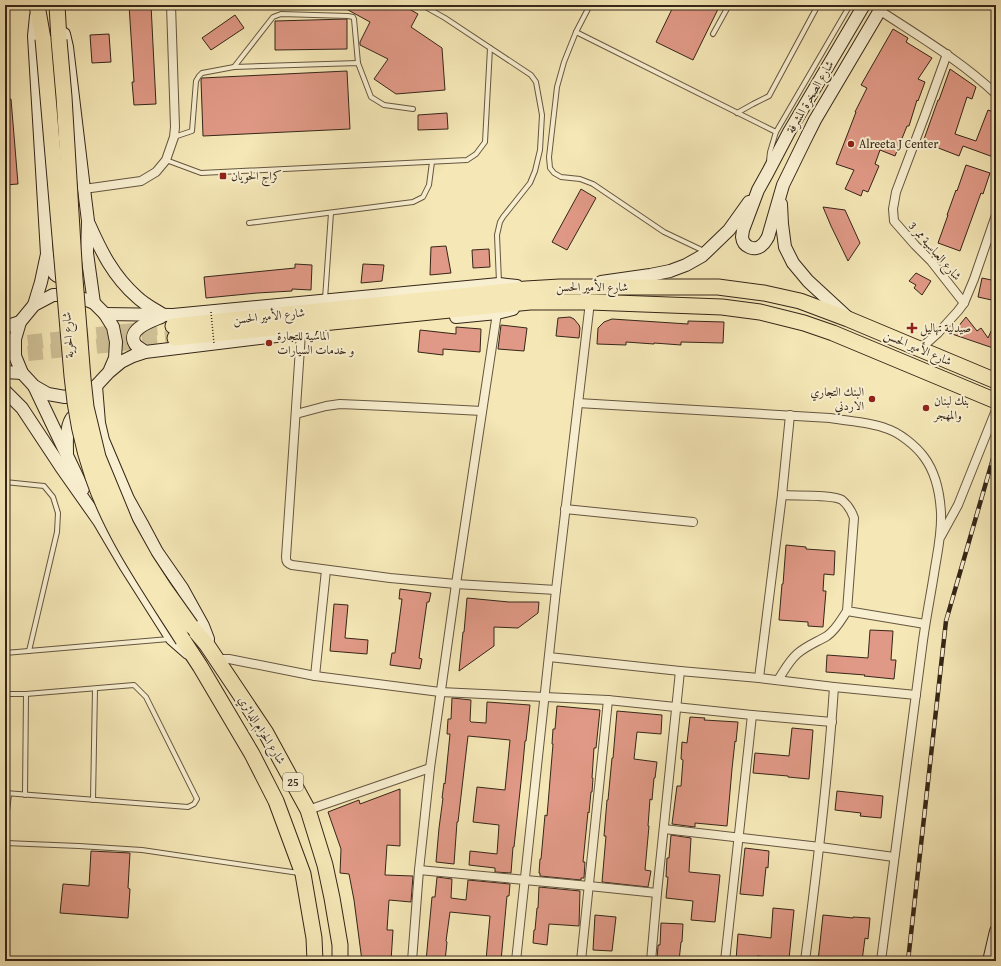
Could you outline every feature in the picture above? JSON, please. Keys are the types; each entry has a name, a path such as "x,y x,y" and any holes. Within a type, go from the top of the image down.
{"highway":[{"name":"شارع الحرية","path":"37,5 42,39 72,376 76,407 86,456 104,505 114,526 177,640"},
{"name":"شارع الحرية","path":"58,5 59,40 81,356 86,407 98,457 126,525 145,559 191,626"},
{"name":"شارع الأمير الحسن","path":"528,296 560,287 718,287 764,293 800,301 848,319 996,381"},
{"name":"شارع الأمير الحسن","path":"170,327 528,296 590,302 722,307 760,312 804,323 833,333 996,400"},
{"name":"شارع الحزام الدائري","path":"191,626 207,645 266,732 308,810 330,885 340,945 340,961"},
{"name":"شارع الحزام الدائري","path":"177,640 200,666 252,754 276,801 303,874 314,938 315,961"}],"main road":[{"path":"37,5 34,36 47,254 52,272 56,276 63,278 77,274 82,269 87,253"},
{"path":"58,5 67,47 88,220 87,253 94,303"},
{"name":"شارع الصخرة المشرفة","path":"758,190 864,5"},
{"name":"شارع الصخرة المشرفة","path":"783,185 815,120 881,8"},
{"path":"758,190 743,230 742,237 748,246 756,249 761,247 768,237 783,185"},
{"path":"783,185 781,207 785,247 793,263 808,281 848,319"},
{"path":"560,287 650,275 670,271 686,265 706,253 729,230 758,190"},
{"path":"88,220 103,254 125,286 170,327"},
{"path":"34,305 47,254"},
{"path":"108,372 121,362 145,352 301,332 497,313 515,308 528,296 512,285 499,284 173,315 170,327"},
{"name":"25","path":"34,386 48,394 65,397 81,394 96,386 108,372 115,358 116,342 113,327 106,314 94,303 74,295 53,295 34,305 20,322 15,339 15,356 22,373 34,386 99,521 125,565 177,640"},
{"path":"106,314 170,327"},
{"path":"5,327 20,322"},
{"path":"145,352 135,344 134,340 134,333 140,327 170,327"},
{"path":"5,372 22,373"},
{"name":"25","path":"96,386 99,423 104,440 128,498 157,552 182,588 203,626 208,639 207,645"},
{"path":"5,391 22,408 99,521"},
{"path":"66,454 69,422 73,416 80,413 87,413 99,423"},
{"path":"989,961 996,931"}],"street":[{"path":"84,189 141,181 156,172 166,160 174,137 175,127 171,5"},
{"path":"881,8 947,54 996,94"},
{"name":"شارع العباسية ممر 3","path":"947,54 896,192 893,209 894,221 931,261 964,303"},
{"path":"920,349 938,333 964,303 996,215"},
{"path":"516,961 556,590 590,302"},
{"path":"412,961 430,768 497,313"},
{"path":"301,332 287,564 390,578 456,584 556,590"},
{"path":"578,403 830,418 886,428 901,436 924,457 935,478 939,493 941,514 940,538 925,624 894,857 882,961"},
{"path":"296,414 340,404 482,411"},
{"path":"940,538 958,505 996,410"},
{"path":"759,678 782,496 790,416"},
{"path":"778,680 792,659 805,648 828,635 839,624 847,611 854,518 852,511 842,500 834,497 782,496"},
{"path":"566,509 694,522"},
{"path":"315,676 326,570"},
{"path":"847,611 925,624"},
{"path":"549,657 778,680 834,688 916,695"},
{"path":"216,659 229,659 315,676 440,692 608,700 832,722"},
{"path":"651,961 680,671"},
{"path":"805,961 820,847 834,688"},
{"path":"581,961 608,700"},
{"path":"725,961 752,715"},
{"path":"308,810 430,768"},
{"path":"664,829 894,857"},
{"path":"420,870 657,893"}],"lane":[{"path":"422,5 445,18 531,75 536,82 542,115 540,150 535,171 530,183 503,217 498,229 499,284"},
{"path":"590,5 576,32 564,62 557,87 549,157 550,168 554,173 561,177 580,179 593,184 664,232 706,253"},
{"path":"713,34 729,5"},
{"path":"737,113 769,96 818,5"},
{"path":"768,172 770,152 776,132 850,5"},
{"path":"234,67 273,18 281,14 348,16 354,19 358,63 371,97 384,104 413,109"},
{"path":"576,32 776,132"},
{"path":"166,160 201,173 468,160 476,154 485,142 490,48"},
{"path":"174,137 192,131 196,81 202,73 234,67 358,63"},
{"path":"249,223 413,202 423,197 430,185 432,162"},
{"path":"325,300 331,213"},
{"path":"5,482 44,486 54,497 58,513 57,532 29,651"},
{"path":"5,653 177,640"},
{"path":"5,694 26,694 134,685 146,697 197,799 194,804 188,807 7,793 5,829"},
{"path":"93,800 95,689"},
{"path":"25,795 26,694"},
{"path":"5,843 142,850 303,874"}],"path":[{"path":"211,312 214,344"}],"building":[{"path":"129,5 151,5 156,104 134,105"},
{"path":"339,5 402,5 418,14 411,27 442,48 445,90 396,94 374,79 388,59 360,45 370,22"},
{"path":"674,5 720,5 693,60 656,42"},
{"path":"235,15 244,28 211,50 202,38"},
{"path":"347,19 347,49 275,50 275,21"},
{"path":"893,29 908,38 906,42 932,58 918,79 925,82 918,101 917,100 909,126 907,126 895,156 880,150 875,164 879,166 868,192 863,190 861,196 845,189 854,170 836,164 855,112 867,88 861,85"},
{"path":"109,34 111,62 92,63 90,35"},
{"path":"950,69 976,87 972,99 967,97 955,134 976,141 988,110 996,113 996,158 963,146 959,156 923,142"},
{"path":"347,71 350,129 203,136 202,78"},
{"path":"5,99 11,99 18,184 5,185"},
{"path":"447,113 448,129 418,130 418,115"},
{"path":"966,165 990,173 983,194 981,193 960,251 938,243"},
{"path":"581,189 596,198 567,250 552,242"},
{"path":"823,207 845,210 860,243 848,261 831,226"},
{"path":"446,246 451,273 430,275 431,247"},
{"path":"489,249 490,267 473,268 472,250"},
{"path":"295,264 312,265 311,290 292,289 292,291 206,298 204,277 295,268"},
{"path":"363,264 384,265 382,281 361,283"},
{"path":"916,273 931,281 922,295 914,288 916,285 909,281"},
{"path":"982,278 996,281 996,301 978,297"},
{"path":"570,317 579,325 579,338 556,336 558,318"},
{"path":"966,317 977,331 981,328 988,338 996,320 996,349 952,334"},
{"path":"612,319 688,324 688,321 724,322 723,343 681,342 681,345 626,342 626,345 597,344 598,328 604,322"},
{"path":"501,325 527,328 524,351 498,349"},
{"path":"456,327 481,329 480,352 443,349 443,355 418,352 420,330 456,334"},
{"path":"786,545 806,547 806,549 835,551 834,575 824,574 823,591 826,591 823,627 808,626 808,622 779,620"},
{"path":"400,589 431,593 429,602 427,602 419,658 422,659 420,669 390,665 392,653 395,653 402,599 399,599"},
{"path":"467,598 509,602 539,602 538,613 518,628 494,627 494,646 459,671 464,632"},
{"path":"334,604 348,605 345,638 368,640 367,654 330,651"},
{"path":"870,630 893,631 891,660 896,660 894,679 826,672 827,655 868,658"},
{"path":"452,698 471,700 471,722 486,723 487,702 530,705 511,873 495,872 495,868 469,865 470,851 497,854 499,825 473,822 477,787 505,790 510,740 468,736 457,822 454,864 436,862 450,734 447,734 448,719 451,719"},
{"path":"557,706 600,710 596,748 594,748 592,792 589,813 588,812 583,862 585,862 584,878 581,878 581,880 540,876 539,873 545,815 547,816 553,729 555,729"},
{"path":"617,711 662,715 661,734 637,732 634,759 657,762 652,800 650,799 648,826 645,870 651,871 648,887 602,882 607,800 613,758"},
{"path":"690,717 705,718 704,720 738,722 727,826 695,823 695,827 672,824 677,786 681,786 683,760 681,759 682,742 687,743"},
{"path":"792,728 813,730 809,779 753,773 755,753 789,756"},
{"path":"400,789 400,846 387,845 385,875 413,876 411,902 389,900 387,930 393,930 391,961 362,961 349,874 340,873 341,849 328,812 359,800 360,804"},
{"path":"837,791 883,796 881,818 860,816 861,813 835,810"},
{"path":"671,835 691,838 689,872 720,875 715,922 691,920 693,901 666,898 668,877 666,877 667,858 669,858"},
{"path":"745,848 769,851 768,868 766,867 763,896 740,894"},
{"path":"91,851 130,853 128,918 60,913 63,884 89,886"},
{"path":"437,877 452,879 451,898 466,900 468,880 510,884 509,896 507,896 501,961 486,960 490,916 450,912 445,961 426,961 432,897 435,897"},
{"path":"539,887 580,891 579,926 549,924 547,945 533,943 538,908"},
{"path":"773,908 794,910 789,959 757,956 756,961 736,960 738,934 771,938"},
{"path":"595,915 616,917 612,951 593,950"},
{"path":"823,915 870,918 868,939 865,938 862,961 818,961"},
{"path":"661,923 683,924 679,961 657,961 658,945 660,945"}],"tunnel":[{"path":"5,345 173,326"},
{"path":"5,356 175,338"}],"railway":[{"path":"908,961 946,621 996,448"}],"place":[{"name":"Alreeta J Center","path":"851,144"},
{"name":"كراج الحويان","path":"223,176"},
{"name":"صيدلية تهاليل","path":"912,328"},
{"name":"الماسية للتجارة و خدمات السيارات","path":"269,343"},
{"name":"البنك التجاري الاردني","path":"872,399"},
{"name":"بنك لبنان والمهجر","path":"926,408"}]}
